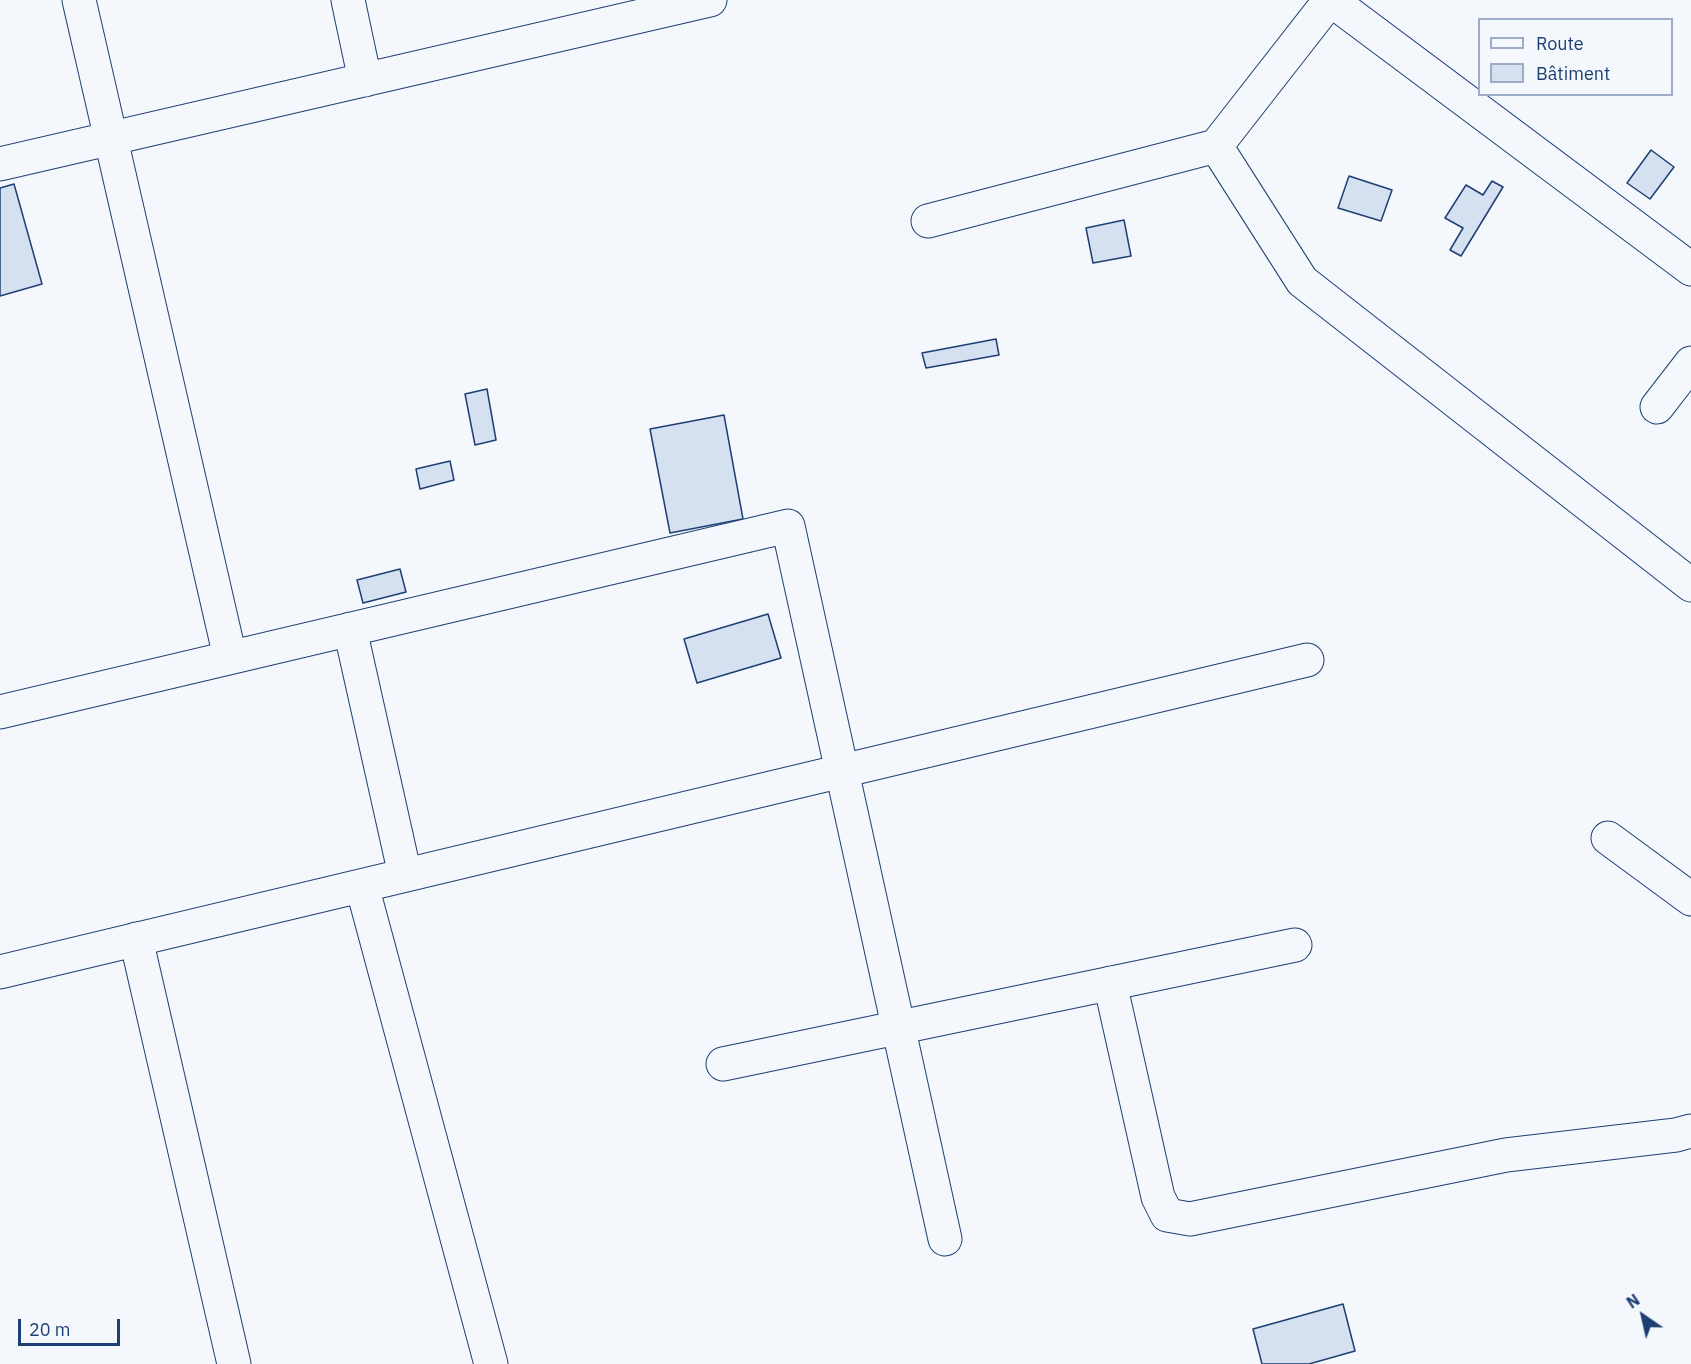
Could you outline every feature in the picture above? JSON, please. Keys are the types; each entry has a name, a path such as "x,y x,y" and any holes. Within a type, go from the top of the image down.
{"street":[{"path":"79,0 230,657"},
{"path":"348,0 364,80"},
{"path":"0,164 710,0"},
{"path":"928,220 1216,146 1330,0 1691,269"},
{"path":"1216,146 1302,281 1691,585"},
{"path":"1658,407 1691,363"},
{"path":"0,712 788,526 945,1239"},
{"path":"350,629 405,875"},
{"path":"0,972 1307,660"},
{"path":"1608,838 1691,899"},
{"path":"362,885 491,1364"},
{"path":"136,939 234,1364"},
{"path":"723,1064 1295,945"},
{"path":"1110,983 1158,1197 1167,1215 1190,1219 1506,1155 1676,1135 1691,1131"}],"building":[{"path":"1651,150 1674,167 1650,199 1627,183"},
{"path":"1349,176 1392,190 1381,221 1338,208"},
{"path":"1492,181 1503,187 1461,256 1450,250 1463,228 1445,218 1466,185 1483,195"},
{"path":"14,184 42,284 0,296 0,188"},
{"path":"1124,220 1131,256 1093,263 1086,228"},
{"path":"996,339 999,355 926,368 922,353"},
{"path":"487,389 496,440 475,445 465,394"},
{"path":"724,415 743,519 670,533 650,429"},
{"path":"450,461 454,480 420,489 416,469"},
{"path":"400,569 406,592 363,603 357,580"},
{"path":"768,614 781,658 697,683 684,639"},
{"path":"1343,1304 1355,1351 1309,1364 1262,1364 1253,1329"}]}
